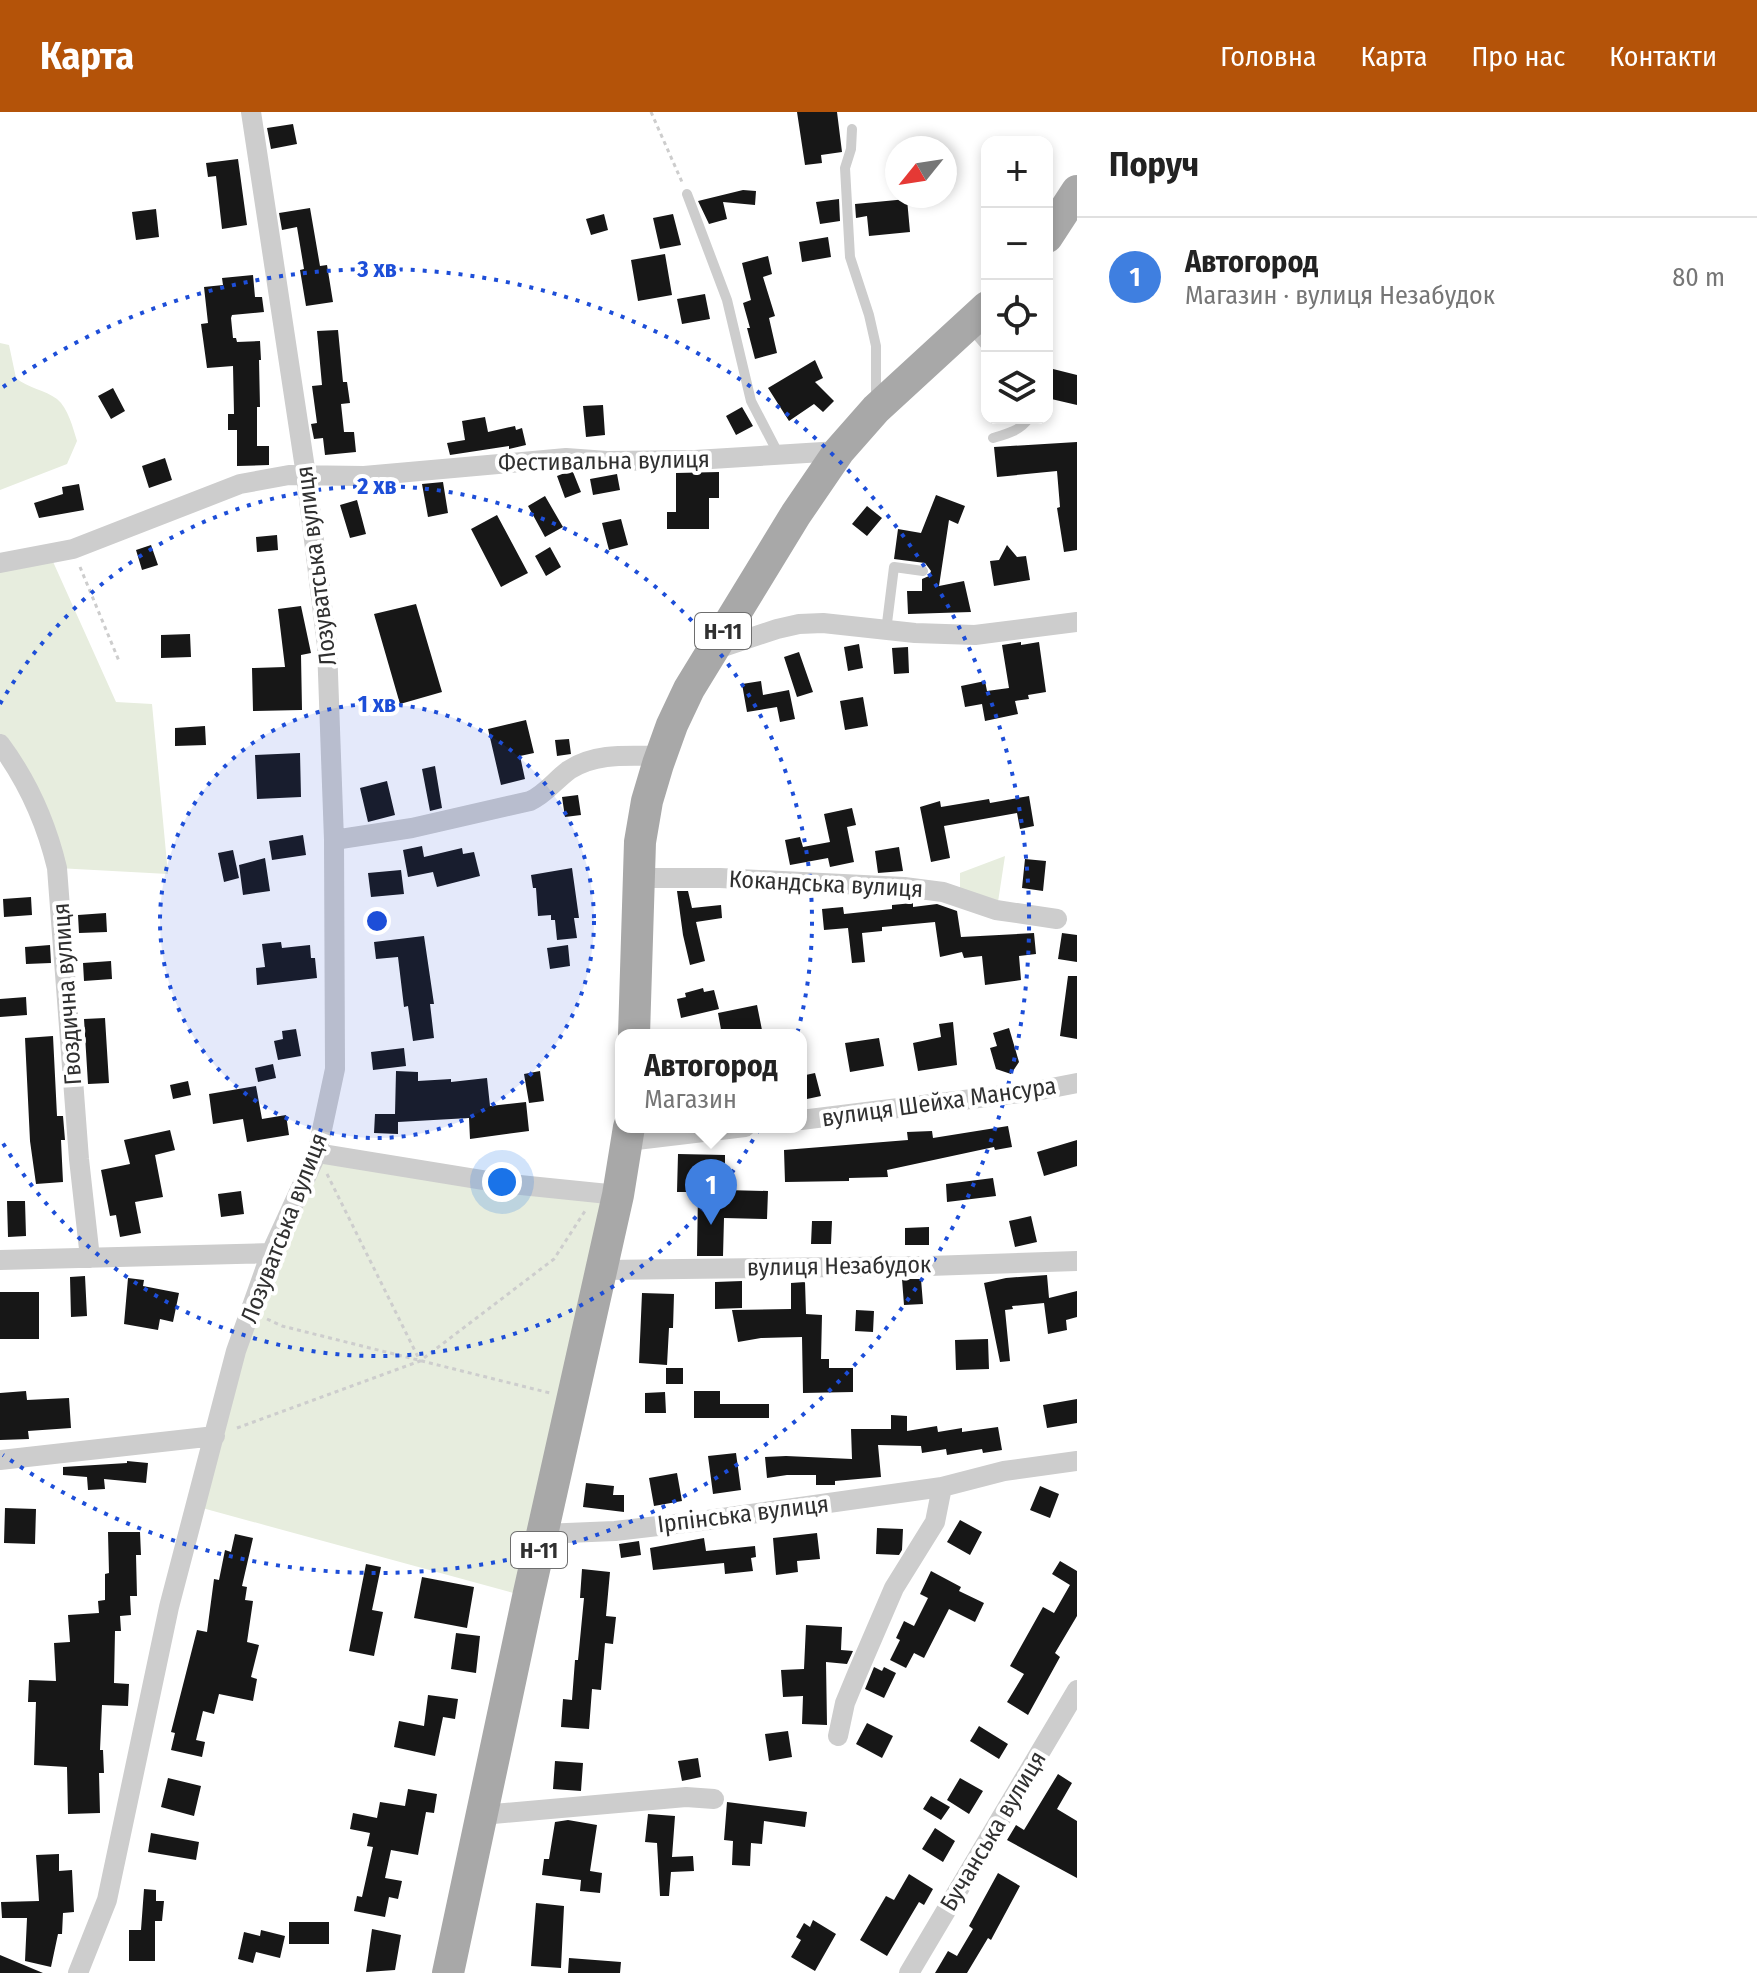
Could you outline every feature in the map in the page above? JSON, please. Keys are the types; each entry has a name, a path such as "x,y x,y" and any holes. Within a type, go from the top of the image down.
{"main road":[{"path":"1053,230 1075,203"},
{"name":"Н-11","path":"634,1029 640,842 647,801 672,725 710,652 839,451 876,409 981,327"},
{"name":"Н-11","path":"448,1973 602,1270 607,1194 628,1134"}],"street":[{"name":"Лозуватська вулиця","path":"78,1973 107,1900 169,1607 236,1351 271,1253 317,1153 330,1100 336,1045 334,840 327,646 306,475 251,112"},
{"name":"Фестивальна вулиця","path":"0,563 73,549 240,484 289,475 364,476 566,458 680,461 839,451"},
{"path":"710,652 799,624 823,623 886,631 975,635 1077,622"},
{"name":"Гвоздична вулиця","path":"0,744 34,796 50,836 57,868 79,1159 90,1258"},
{"path":"334,840 412,828 530,801 542,796 570,769 589,761 609,756 661,756"},
{"name":"Кокандська вулиця","path":"638,878 720,878 904,887 943,892 996,910 1057,919"},
{"name":"вулиця Шейха Мансура","path":"807,1119 1036,1091 1077,1083"},
{"path":"317,1153 487,1181 607,1194"},
{"path":"0,1260 271,1253"},
{"name":"вулиця Незабудок","path":"602,1270 1077,1261"},
{"path":"0,1460 215,1436"},
{"name":"Ірпінська вулиця","path":"543,1534 615,1531 701,1521 942,1487 1004,1471 1077,1461"},
{"path":"838,1736 845,1703 894,1588 935,1522 942,1487"},
{"name":"Бучанська вулиця","path":"909,1973 1077,1690"},
{"path":"482,1815 686,1797 714,1799"}],"lane":[{"path":"852,129 851,149 845,168 850,257 876,346 876,409"},
{"path":"687,194 727,300 751,401 779,455"},
{"path":"993,438 1011,433 1026,424"},
{"path":"886,631 894,567 923,571"}],"path":[{"path":"651,112 687,194"},
{"path":"73,549 119,661"},
{"path":"317,1153 420,1361"},
{"path":"215,1436 420,1361 554,1259 607,1194"},
{"path":"253,1305 266,1318 282,1326 573,1399"}],"green space":[{"path":"0,343 9,345 16,378 61,403 70,418 77,441 67,464 0,490"},
{"path":"50,555 116,702 152,704 168,874 57,868 0,744 0,563"},
{"path":"1005,856 998,902 960,889 960,873"},
{"path":"317,1153 618,1195 528,1597 195,1506 215,1436"}],"building":[{"path":"797,112 837,112 842,152 821,155 822,163 805,165"},
{"path":"293,124 297,144 271,149 267,128"},
{"path":"238,159 247,225 222,229 216,176 208,177 206,163"},
{"path":"743,190 756,191 755,205 723,202 727,219 709,224 698,201"},
{"path":"839,199 840,221 820,224 816,202"},
{"path":"885,201 885,208 908,208 910,232 869,236 867,216 856,218 855,204"},
{"path":"310,208 320,266 327,265 333,302 306,306 297,227 282,230 279,213"},
{"path":"156,209 159,237 136,240 132,212"},
{"path":"604,214 608,230 591,235 586,219"},
{"path":"673,214 681,245 660,249 653,218"},
{"path":"828,237 831,257 802,262 799,242"},
{"path":"665,254 672,295 638,301 631,260"},
{"path":"768,256 772,274 763,277 775,316 769,318 777,353 755,359 743,303 751,300 742,263"},
{"path":"253,275 255,297 262,297 264,312 232,315 231,318 233,338 237,342 260,341 257,446 269,446 269,465 237,466 237,430 228,430 228,414 234,414 233,366 207,368 201,324 208,323 204,287 223,285 222,278"},
{"path":"705,294 710,319 682,324 677,299"},
{"path":"338,330 343,382 347,382 350,403 341,404 344,432 354,432 356,452 325,455 323,438 314,439 311,424 317,423 312,386 322,385 317,331"},
{"path":"815,360 823,378 815,382 834,401 823,412 814,404 789,421 768,388"},
{"path":"1053,369 1077,375 1077,405 1053,399"},
{"path":"113,388 125,411 111,419 98,396"},
{"path":"603,405 605,435 586,437 583,406"},
{"path":"742,407 753,426 736,435 726,416"},
{"path":"485,417 488,432 515,426 516,430 522,428 526,445 450,455 447,443 465,440 462,421"},
{"path":"1077,442 1077,550 1064,552 1057,508 1060,507 1057,471 997,477 994,447"},
{"path":"165,458 172,480 149,488 142,466"},
{"path":"570,471 581,492 565,498 557,476"},
{"path":"719,472 719,498 709,498 709,529 667,529 667,512 676,512 676,473"},
{"path":"617,474 620,490 593,495 590,479"},
{"path":"443,482 448,513 428,517 422,484"},
{"path":"79,484 84,510 39,518 34,503 63,494 62,487"},
{"path":"936,495 965,506 958,524 949,520 939,586 964,581 971,612 908,614 907,591 922,591 922,579 929,576 931,571 925,563 894,559 898,529 921,533"},
{"path":"545,496 563,527 545,537 528,506"},
{"path":"357,500 366,534 350,538 340,505"},
{"path":"867,506 882,518 867,536 852,524"},
{"path":"497,515 528,573 501,587 471,529"},
{"path":"621,519 628,545 609,550 602,523"},
{"path":"277,535 278,550 257,552 256,537"},
{"path":"151,545 158,565 142,570 136,550"},
{"path":"1007,545 1017,557 1026,556 1030,580 994,586 990,561 999,560"},
{"path":"550,547 561,567 546,576 535,556"},
{"path":"416,604 442,692 400,704 374,614"},
{"path":"301,606 311,653 301,655 302,710 253,711 252,668 285,667 278,609"},
{"path":"190,634 191,657 161,658 161,635"},
{"path":"1021,642 1021,645 1039,642 1046,692 1015,701 1018,714 985,721 982,704 965,707 961,686 985,681 987,691 1009,688 1002,645"},
{"path":"859,644 863,668 848,671 844,647"},
{"path":"908,647 909,673 894,674 892,648"},
{"path":"799,652 813,692 797,697 784,657"},
{"path":"761,681 763,695 789,690 795,719 780,722 777,707 747,712 742,684"},
{"path":"863,697 868,726 845,730 840,701"},
{"path":"526,720 534,753 520,756 525,779 501,785 488,729"},
{"path":"205,726 206,745 175,746 175,728"},
{"path":"569,739 571,754 557,756 555,740"},
{"path":"300,753 301,797 257,799 255,755"},
{"path":"435,766 442,808 430,811 422,769"},
{"path":"387,781 395,815 368,822 360,788"},
{"path":"578,795 581,815 565,817 562,797"},
{"path":"1029,796 1034,826 1020,829 1017,813 944,826 950,858 931,862 920,807 940,801 941,807"},
{"path":"852,808 856,825 847,827 854,862 830,867 828,858 790,865 785,840 800,837 803,847 830,842 824,814"},
{"path":"303,835 306,855 272,860 269,841"},
{"path":"422,846 424,857 462,848 463,854 474,852 480,876 437,887 433,872 408,877 403,850"},
{"path":"899,847 903,871 878,873 875,851"},
{"path":"233,850 239,878 224,882 218,853"},
{"path":"265,858 270,891 243,895 239,865"},
{"path":"1025,859 1046,861 1043,891 1022,888"},
{"path":"572,868 579,918 574,918 577,938 557,940 555,920 551,920 551,915 538,916 536,888 533,888 531,875"},
{"path":"401,870 404,894 371,897 368,873"},
{"path":"677,891 688,891 692,908 721,905 722,918 696,922 705,961 690,965"},
{"path":"31,897 32,915 4,917 3,899"},
{"path":"913,903 913,907 937,904 957,911 961,937 1034,933 1036,954 1019,956 1021,980 985,985 982,956 964,958 962,952 940,957 935,922 882,927 882,931 862,933 865,962 852,963 848,928 824,930 822,909 843,907 844,914 892,909 892,905"},
{"path":"106,913 107,932 79,933 78,915"},
{"path":"1062,933 1077,935 1077,962 1058,959"},
{"path":"424,936 434,1004 430,1004 434,1038 413,1041 408,1006 404,1007 398,957 376,959 374,942"},
{"path":"281,942 282,948 310,945 317,978 257,985 256,968 265,967 262,944"},
{"path":"50,945 51,963 26,964 25,947"},
{"path":"568,945 570,966 550,969 547,948"},
{"path":"111,961 112,979 84,981 83,963"},
{"path":"1068,976 1077,976 1077,1039 1060,1036"},
{"path":"703,988 704,992 714,990 719,1009 681,1018 677,999 686,997 685,993"},
{"path":"26,997 27,1015 0,1017 0,999"},
{"path":"757,1005 762,1029 721,1029 718,1013"},
{"path":"105,1018 109,1083 88,1084 84,1019"},
{"path":"953,1022 957,1065 918,1071 913,1043 941,1037 939,1024"},
{"path":"1009,1028 1019,1062 1011,1074 996,1069 990,1048 997,1046 993,1033"},
{"path":"296,1029 301,1056 278,1060 274,1041 283,1039 282,1031"},
{"path":"53,1036 57,1116 63,1116 65,1140 61,1140 63,1182 36,1184 30,1141 25,1038"},
{"path":"879,1038 884,1066 850,1072 845,1043"},
{"path":"404,1048 406,1066 373,1070 371,1052"},
{"path":"273,1064 276,1078 258,1082 255,1068"},
{"path":"396,1071 418,1072 418,1081 451,1079 451,1082 487,1078 490,1106 526,1102 529,1131 470,1139 469,1118 398,1122 398,1134 374,1133 375,1114 395,1114"},
{"path":"540,1071 544,1101 529,1103 524,1074"},
{"path":"815,1073 821,1096 807,1099 807,1075"},
{"path":"188,1081 191,1095 173,1099 170,1085"},
{"path":"256,1086 262,1119 286,1115 289,1135 247,1142 243,1119 213,1124 209,1094"},
{"path":"1008,1126 1012,1147 995,1150 994,1147 887,1170 888,1177 785,1182 784,1150 908,1140 907,1132 932,1131 933,1138"},
{"path":"170,1130 175,1150 155,1155 163,1197 135,1202 141,1233 120,1237 116,1215 110,1216 101,1170 130,1164 124,1140"},
{"path":"1077,1140 1077,1166 1044,1176 1037,1152"},
{"path":"678,1154 725,1155 725,1190 768,1191 767,1219 724,1218 723,1256 697,1256 698,1192 677,1192"},
{"path":"993,1178 996,1196 947,1202 946,1184"},
{"path":"241,1191 244,1214 221,1217 218,1194"},
{"path":"7,1201 25,1201 26,1236 8,1237"},
{"path":"1031,1216 1037,1242 1015,1247 1009,1221"},
{"path":"812,1221 832,1221 831,1244 811,1244"},
{"path":"929,1227 929,1245 905,1245 905,1228"},
{"path":"1047,1275 1049,1298 1077,1291 1077,1317 1066,1320 1067,1330 1048,1334 1044,1303 1012,1306 1013,1309 1005,1310 1010,1361 1000,1362 984,1283"},
{"path":"85,1276 87,1316 71,1317 70,1277"},
{"path":"128,1278 144,1280 143,1286 179,1293 173,1322 160,1319 158,1330 124,1324"},
{"path":"902,1279 921,1279 923,1304 904,1305"},
{"path":"742,1281 742,1308 715,1309 715,1282"},
{"path":"805,1282 806,1314 822,1315 821,1359 829,1359 829,1368 853,1368 853,1392 803,1393 802,1337 738,1342 732,1310 791,1309 791,1283"},
{"path":"0,1292 39,1292 39,1339 0,1339"},
{"path":"642,1293 674,1294 667,1365 639,1363"},
{"path":"856,1310 874,1311 873,1332 855,1331"},
{"path":"988,1339 989,1369 956,1370 955,1340"},
{"path":"666,1368 683,1368 683,1384 666,1384"},
{"path":"26,1391 27,1400 69,1398 71,1428 28,1431 29,1439 0,1440 0,1393"},
{"path":"694,1391 720,1391 720,1404 769,1404 769,1418 694,1418"},
{"path":"665,1392 666,1413 645,1413 645,1393"},
{"path":"1077,1399 1077,1423 1047,1428 1043,1405"},
{"path":"891,1415 907,1416 907,1431 937,1426 938,1432 998,1427 1002,1450 983,1453 982,1449 947,1455 946,1449 922,1453 921,1446 878,1445 881,1477 835,1481 835,1485 816,1485 816,1475 767,1478 765,1457 852,1459 851,1429 891,1429"},
{"path":"736,1453 741,1490 713,1494 708,1456"},
{"path":"127,1461 148,1463 146,1483 104,1479 105,1489 88,1490 87,1477 63,1475 63,1467"},
{"path":"677,1473 682,1501 654,1506 649,1478"},
{"path":"586,1483 614,1486 613,1495 624,1495 624,1512 583,1507"},
{"path":"1040,1486 1059,1494 1050,1518 1030,1510"},
{"path":"5,1508 36,1509 35,1544 4,1543"},
{"path":"960,1520 982,1532 970,1555 947,1542"},
{"path":"877,1528 903,1529 899,1555 876,1554"},
{"path":"108,1532 140,1532 141,1555 136,1555 137,1596 130,1596 131,1615 120,1616 121,1631 115,1631 114,1683 129,1684 128,1706 102,1705 100,1750 103,1750 104,1773 99,1773 100,1813 68,1814 67,1767 34,1765 36,1702 28,1702 29,1680 56,1681 54,1643 70,1642 68,1615 99,1613 98,1601 105,1600 105,1574 109,1573"},
{"path":"817,1533 820,1559 797,1561 798,1572 776,1575 773,1538"},
{"path":"235,1534 253,1538 242,1586 247,1587 245,1600 253,1601 247,1642 259,1645 251,1677 257,1679 253,1701 219,1694 214,1714 203,1711 196,1740 205,1742 202,1757 171,1750 175,1733 171,1732 197,1630 207,1632 214,1579 219,1580 225,1550 231,1552"},
{"path":"704,1538 706,1551 755,1546 756,1557 751,1558 753,1571 725,1574 724,1563 653,1570 650,1548"},
{"path":"639,1541 641,1555 621,1558 619,1544"},
{"path":"1060,1561 1077,1571 1077,1616 1055,1653 1060,1657 1028,1715 1007,1702 1024,1674 1010,1666 1043,1607 1054,1613 1070,1585 1052,1574"},
{"path":"366,1564 381,1567 372,1610 383,1612 374,1656 349,1651"},
{"path":"582,1569 610,1572 606,1616 616,1617 613,1644 605,1643 601,1690 592,1689 589,1729 561,1727 563,1699 572,1700 575,1660 578,1660 584,1598 580,1598"},
{"path":"931,1571 961,1587 959,1591 984,1603 975,1622 949,1609 924,1658 914,1653 906,1668 890,1660 900,1640 896,1638 904,1621 914,1626 928,1598 920,1594"},
{"path":"422,1577 474,1587 467,1628 414,1618"},
{"path":"806,1625 842,1627 841,1650 853,1651 847,1664 826,1662 827,1725 802,1724 803,1696 783,1697 781,1670 804,1669"},
{"path":"456,1633 480,1636 476,1673 451,1669"},
{"path":"874,1667 882,1671 884,1667 896,1673 884,1698 865,1689"},
{"path":"428,1695 458,1699 455,1719 443,1717 435,1756 394,1747 399,1721 424,1726"},
{"path":"867,1723 893,1736 882,1758 856,1744"},
{"path":"979,1726 1008,1744 999,1759 970,1741"},
{"path":"788,1731 792,1757 769,1761 765,1734"},
{"path":"698,1758 701,1777 682,1781 678,1761"},
{"path":"555,1761 583,1763 581,1791 553,1789"},
{"path":"1058,1774 1072,1783 1057,1809 1077,1821 1077,1878 1007,1840 1016,1825 1024,1830"},
{"path":"168,1778 201,1786 194,1816 161,1807"},
{"path":"960,1778 983,1791 969,1814 947,1800"},
{"path":"408,1789 437,1794 434,1813 426,1812 418,1855 391,1850 385,1878 402,1881 398,1899 389,1897 385,1917 354,1911 357,1896 362,1897 373,1847 367,1846 370,1833 350,1829 353,1813 377,1818 380,1802 405,1806"},
{"path":"931,1796 950,1807 941,1820 923,1809"},
{"path":"727,1802 807,1812 805,1827 764,1821 762,1844 751,1843 750,1866 732,1865 733,1841 724,1840"},
{"path":"648,1814 675,1816 672,1857 693,1856 694,1871 671,1872 669,1896 660,1896 657,1843 645,1842"},
{"path":"568,1820 597,1825 590,1871 602,1873 600,1893 580,1891 581,1880 542,1875 544,1859 549,1859 555,1822"},
{"path":"935,1828 955,1841 943,1862 922,1849"},
{"path":"151,1833 199,1842 196,1860 148,1852"},
{"path":"59,1854 59,1871 72,1870 74,1912 63,1913 62,1934 58,1934 51,1967 25,1961 27,1918 2,1918 1,1902 39,1901 36,1855"},
{"path":"998,1873 1020,1886 991,1940 988,1938 967,1973 935,1973 948,1951 957,1956 973,1929 969,1926"},
{"path":"909,1874 933,1889 924,1905 919,1902 887,1956 860,1940 886,1896 894,1900"},
{"path":"144,1889 156,1890 156,1901 164,1901 162,1921 155,1921 155,1961 129,1961 129,1930 141,1930"},
{"path":"536,1903 564,1906 561,1968 531,1966"},
{"path":"813,1920 836,1934 815,1971 791,1957 801,1940 796,1937 804,1923 810,1927"},
{"path":"289,1922 329,1922 329,1944 289,1944"},
{"path":"372,1929 401,1935 395,1970 366,1972"},
{"path":"261,1930 285,1936 280,1958 256,1952 253,1963 238,1959 244,1932 260,1936"},
{"path":"0,1955 43,1973 0,1973"},
{"path":"569,1958 621,1962 620,1973 568,1973"}],"place":[{"name":"Автогород","path":"711,1225"}]}
